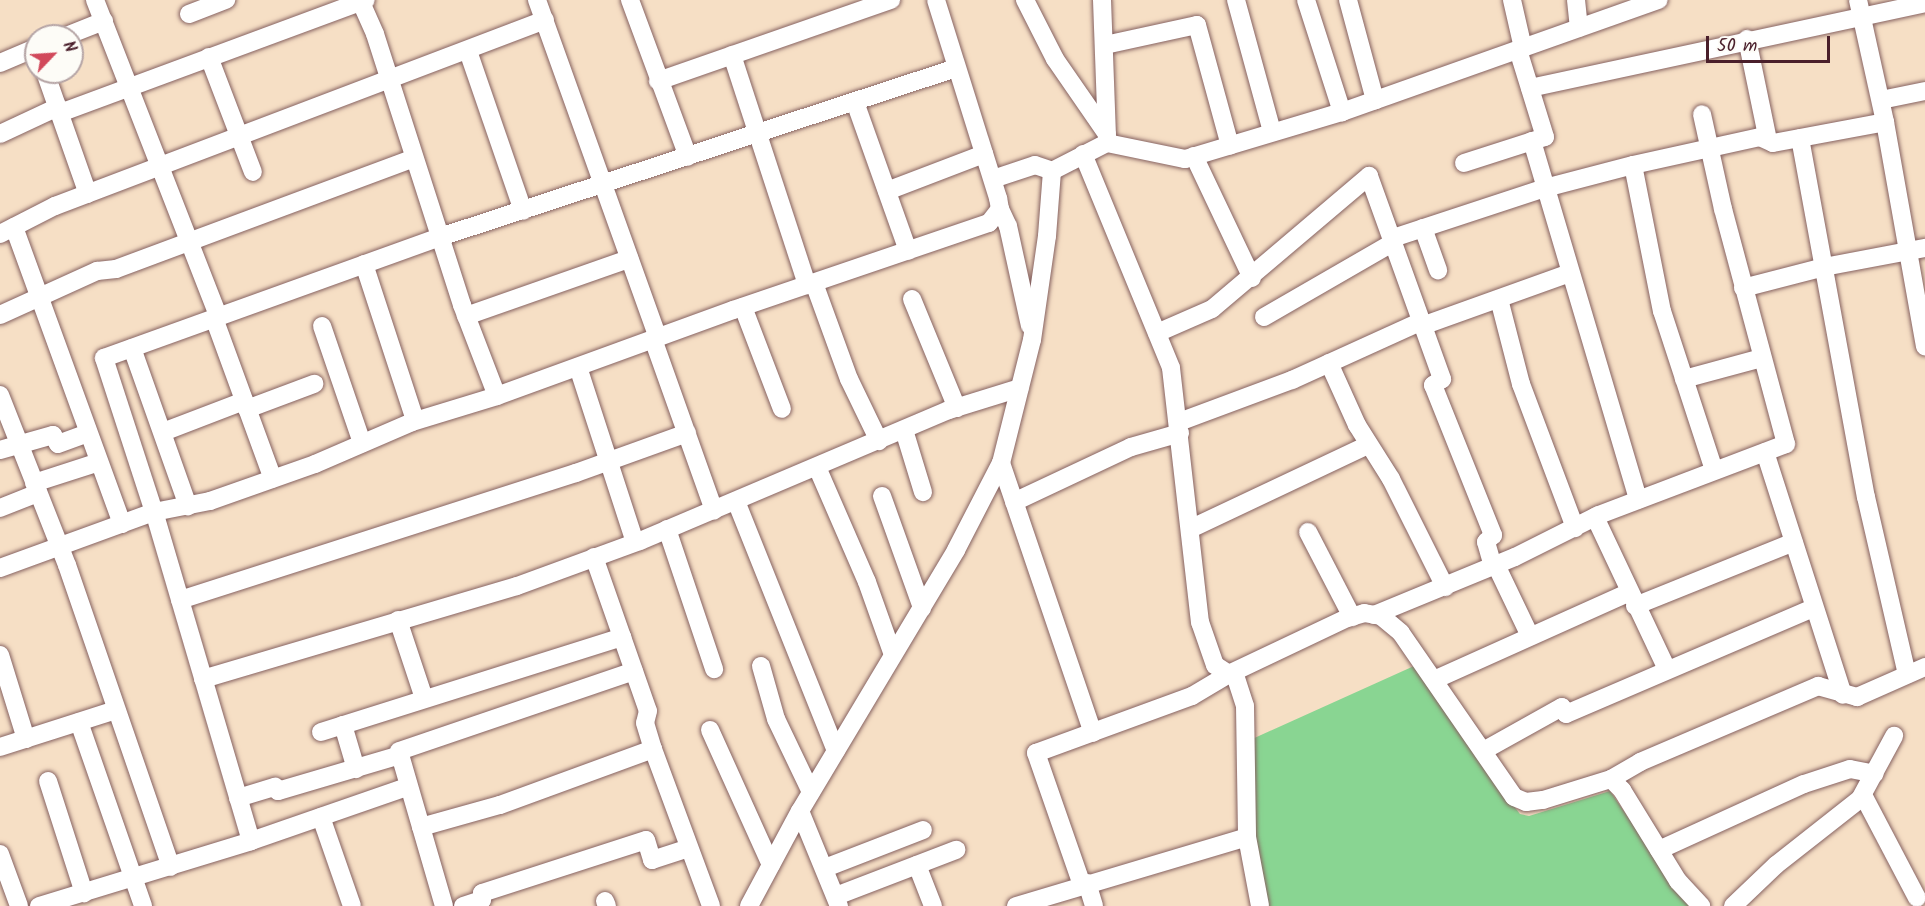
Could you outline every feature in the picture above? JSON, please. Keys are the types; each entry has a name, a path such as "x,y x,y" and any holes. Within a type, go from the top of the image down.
{"street":[{"path":"189,14 226,0"},
{"path":"537,0 630,259 714,510"},
{"path":"630,0 688,158"},
{"path":"658,81 891,0"},
{"path":"936,0 993,179 1000,208 1008,226 1032,336"},
{"path":"1025,0 1055,60 1107,138 1185,159 1342,112 1659,0"},
{"path":"1102,0 1107,138"},
{"path":"1236,0 1272,132"},
{"path":"1306,0 1342,112"},
{"path":"1348,0 1375,100"},
{"path":"1464,163 1545,137 1530,88 1512,0"},
{"path":"1576,0 1579,28"},
{"path":"0,134 59,110 363,1 466,316 497,396"},
{"path":"1530,88 1747,39 1860,8 1925,3"},
{"path":"80,24 102,6 130,86 190,239 273,479"},
{"path":"1860,8 1916,249 1925,346"},
{"path":"122,524 39,297 7,230 88,194 239,134 390,81 545,20"},
{"path":"1105,45 1197,25 1230,146"},
{"path":"1747,39 1768,140"},
{"path":"468,51 523,211"},
{"path":"0,63 24,53"},
{"path":"732,55 810,284 849,379 879,441"},
{"path":"209,57 253,172"},
{"path":"250,841 154,512 104,358 440,237 688,158 956,68"},
{"path":"49,84 88,194"},
{"path":"1881,100 1925,92"},
{"path":"855,102 908,251"},
{"path":"1094,906 1036,753 1192,696 1231,673 1352,617 1374,615 1445,587 1495,566 1595,517 1786,444 1743,288 1702,114"},
{"path":"1264,317 1394,240 1423,228 1545,188 1633,165 1710,150 1760,137 1768,140 1800,138 1886,122"},
{"path":"993,179 1035,165 1052,171 1107,138"},
{"path":"1800,138 1866,497 1907,674"},
{"path":"1532,141 1638,500"},
{"path":"1083,153 1171,368 1200,621 1215,665 1231,673 1245,706 1247,837 1260,906"},
{"path":"886,191 984,154"},
{"path":"1194,156 1252,278"},
{"path":"0,315 97,271 116,269 190,239 414,158"},
{"path":"1633,165 1662,311 1714,470"},
{"path":"749,906 811,792 922,608 1001,463 1032,336 1047,236 1052,171"},
{"path":"1157,333 1212,309 1252,278 1369,176 1394,240 1421,324 1442,379 1433,385 1493,535 1486,542 1495,566 1530,636"},
{"path":"0,568 154,512 188,506 273,479 415,420 497,396 743,307 989,223 1000,208"},
{"path":"1423,228 1438,270"},
{"path":"1743,288 1824,267 1916,249"},
{"path":"466,316 630,259"},
{"path":"364,264 415,420"},
{"path":"1014,501 1131,447 1421,324 1570,273"},
{"path":"912,298 957,408"},
{"path":"1499,299 1521,384 1575,528"},
{"path":"743,307 782,409"},
{"path":"322,326 362,443"},
{"path":"132,348 188,506"},
{"path":"1684,379 1762,358"},
{"path":"1329,363 1368,445 1391,479 1445,587"},
{"path":"578,367 635,542"},
{"path":"163,432 314,384"},
{"path":"203,679 517,586 635,542 957,408 1020,388"},
{"path":"0,395 58,546 171,867"},
{"path":"904,430 923,492"},
{"path":"0,450 53,435 58,444 88,433"},
{"path":"180,600 609,462 687,433"},
{"path":"1190,529 1368,445"},
{"path":"1765,452 1813,608 1843,695"},
{"path":"0,508 36,488 99,462"},
{"path":"1001,463 1093,733"},
{"path":"817,467 867,582 893,655"},
{"path":"882,496 922,608"},
{"path":"736,501 836,751"},
{"path":"1595,517 1631,600 1667,669"},
{"path":"667,529 714,669"},
{"path":"1308,532 1352,617"},
{"path":"1434,680 1530,636 1794,542"},
{"path":"594,557 648,711 645,723 653,749 711,906"},
{"path":"1483,751 1562,707 1566,714 1813,608"},
{"path":"1374,615 1401,633 1514,797 1526,802 1611,779 1640,762 1818,686 1843,695 1857,697 1925,667"},
{"path":"398,620 424,698"},
{"path":"321,732 622,637"},
{"path":"0,655 26,739"},
{"path":"761,666 776,719 811,792"},
{"path":"444,906 407,787 399,751 634,671"},
{"path":"0,747 116,710"},
{"path":"79,722 143,906"},
{"path":"343,725 356,769"},
{"path":"710,730 771,865"},
{"path":"1732,906 1776,865 1863,795 1894,736"},
{"path":"421,827 500,805 653,749"},
{"path":"238,798 275,787 278,791 400,755"},
{"path":"1659,850 1804,784 1850,770 1875,774"},
{"path":"1611,779 1622,790 1678,881 1701,906"},
{"path":"48,781 84,893"},
{"path":"39,906 171,867 407,787"},
{"path":"1863,795 1915,899"},
{"path":"800,811 838,901 956,850"},
{"path":"321,817 352,906"},
{"path":"825,868 922,830"},
{"path":"1017,906 1247,837"},
{"path":"463,906 482,900 482,893 646,840 652,860 688,848"},
{"path":"0,854 20,906"},
{"path":"917,865 933,906"}],"green space":[{"path":"1414,666 1478,760 1520,814 1529,816 1610,791 1689,906 1268,906 1252,829 1250,740"}]}
